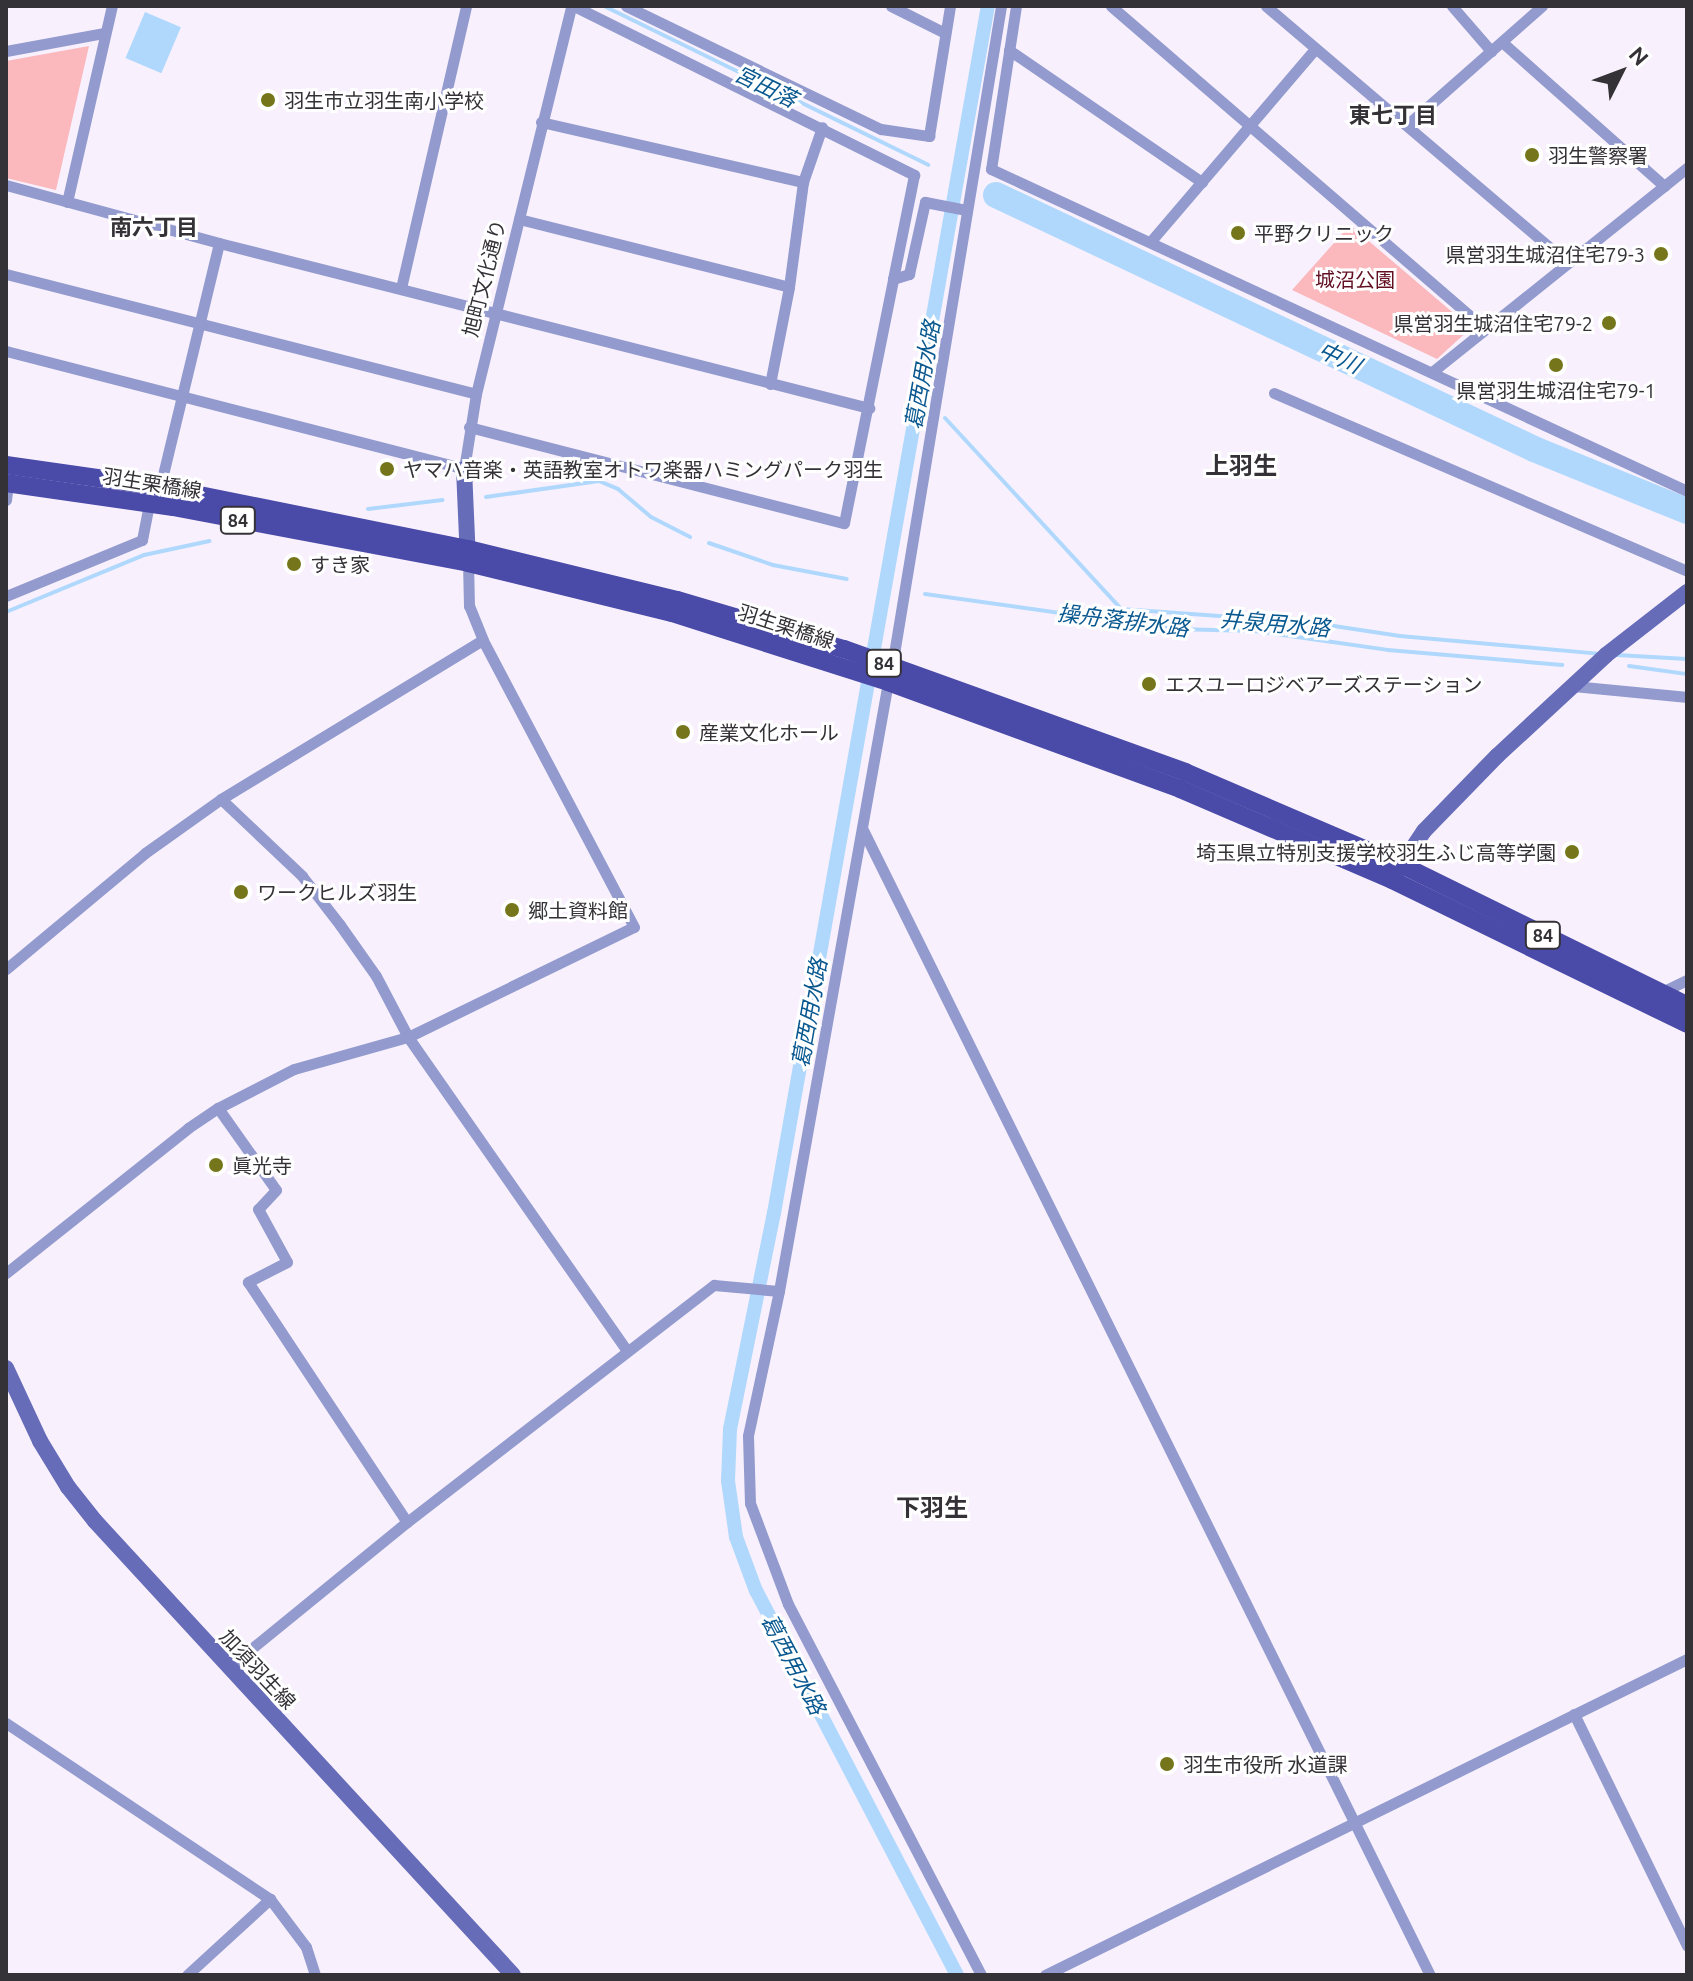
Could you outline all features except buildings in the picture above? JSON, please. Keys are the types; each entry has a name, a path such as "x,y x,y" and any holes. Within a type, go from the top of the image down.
{"main road":[{"name":"旭町文化通り","path":"464,469 468,556"},
{"name":"羽生栗橋線","path":"6,483 468,556"},
{"name":"羽生栗橋線","path":"6,483 160,487 468,556 890,674 1185,772 1687,1005"},
{"path":"1396,872 1444,810 1573,686 1687,592"},
{"name":"羽生栗橋線","path":"1396,872 1687,1024"},
{"name":"加須羽生線","path":"6,1368 40,1441 68,1487 95,1521 513,1975"}],"street":[{"path":"67,202 112,6"},
{"path":"401,288 466,6"},
{"path":"469,427 844,523 914,175 572,6"},
{"name":"旭町文化通り","path":"464,469 476,394 572,6"},
{"path":"626,6 881,129 929,136 950,6"},
{"path":"891,6 945,33"},
{"path":"981,1975 788,1604 750,1503 748,1436 779,1291 890,674 1001,6"},
{"path":"1016,6 991,169 1687,491"},
{"path":"1111,6 1484,328"},
{"path":"1266,6 1567,262"},
{"path":"1452,6 1491,51"},
{"path":"1407,125 1542,6"},
{"path":"6,51 104,33"},
{"path":"1502,42 1664,186"},
{"path":"1151,241 1315,49"},
{"path":"1009,50 1202,182"},
{"path":"541,122 803,182"},
{"path":"770,384 789,287 803,182 822,127"},
{"path":"1432,372 1687,168"},
{"path":"6,185 219,243 869,408"},
{"path":"893,279 909,274 925,202 966,210"},
{"path":"519,219 789,287"},
{"path":"160,487 219,243"},
{"path":"6,274 476,394"},
{"path":"6,351 464,469"},
{"path":"1274,393 1687,571"},
{"path":"6,596 142,540 149,504"},
{"path":"6,1273 188,1128 218,1108 294,1069 408,1037 634,927 483,640 469,606 468,556"},
{"path":"6,969 145,853 221,799 483,640"},
{"path":"1573,686 1687,697"},
{"path":"221,799 302,876 321,901 376,976 408,1037 626,1350"},
{"path":"861,828 1430,1975"},
{"path":"1662,992 1687,980"},
{"path":"218,1108 276,1190 258,1209 287,1262 248,1282 407,1522"},
{"path":"229,1667 407,1522 714,1285 779,1291"},
{"path":"1045,1975 1687,1659"},
{"path":"1574,1714 1687,1946"},
{"path":"6,1723 270,1899 306,1947 315,1975"},
{"path":"187,1975 270,1899"}],"green space":[{"path":"89,46 56,190 6,178 6,61"},
{"name":"城沼公園","path":"1350,225 1471,328 1437,359 1292,290"}],"water":[{"path":"145,12 181,27 161,73 125,58"}],"waterway":[{"name":"宮田落","path":"604,6 928,165"},
{"name":"葛西用水路","path":"957,1975 756,1591 736,1537 728,1481 730,1429 774,1213 988,6"},
{"name":"中川","path":"996,195 1534,449 1687,511"},
{"name":"井泉用水路","path":"945,418 1121,609 1314,623 1400,636 1600,654"},
{"path":"486,497 599,481 618,489 651,517 690,537"},
{"path":"368,509 442,500"},
{"path":"6,612 144,555 210,541"},
{"path":"709,543 773,565 847,579"},
{"name":"操舟落排水路","path":"925,594 1174,629 1255,631 1388,650 1562,665"},
{"name":"井泉用水路","path":"1617,655 1687,659"},
{"name":"操舟落排水路","path":"1629,666 1687,674"}],"place":[{"name":"羽生市立羽生南小学校","path":"268,100"},
{"name":"羽生警察署","path":"1532,155"},
{"name":"平野クリニック","path":"1238,233"},
{"name":"県営羽生城沼住宅79-3","path":"1661,254"},
{"name":"県営羽生城沼住宅79-2","path":"1609,323"},
{"name":"県営羽生城沼住宅79-1","path":"1556,365"},
{"name":"ヤマハ音楽・英語教室オトワ楽器ハミングパーク羽生","path":"387,469"},
{"name":"すき家","path":"294,564"},
{"name":"エスユーロジベアーズステーション","path":"1149,684"},
{"name":"産業文化ホール","path":"683,732"},
{"name":"埼玉県立特別支援学校羽生ふじ高等学園","path":"1572,852"},
{"name":"ワークヒルズ羽生","path":"241,892"},
{"name":"郷土資料館","path":"512,910"},
{"name":"眞光寺","path":"216,1165"},
{"name":"羽生市役所 水道課","path":"1167,1764"}],"district":[{"name":"東七丁目","path":"1393,115"},
{"name":"南六丁目","path":"154,227"},
{"name":"上羽生","path":"1241,466"},
{"name":"下羽生","path":"932,1508"}]}
